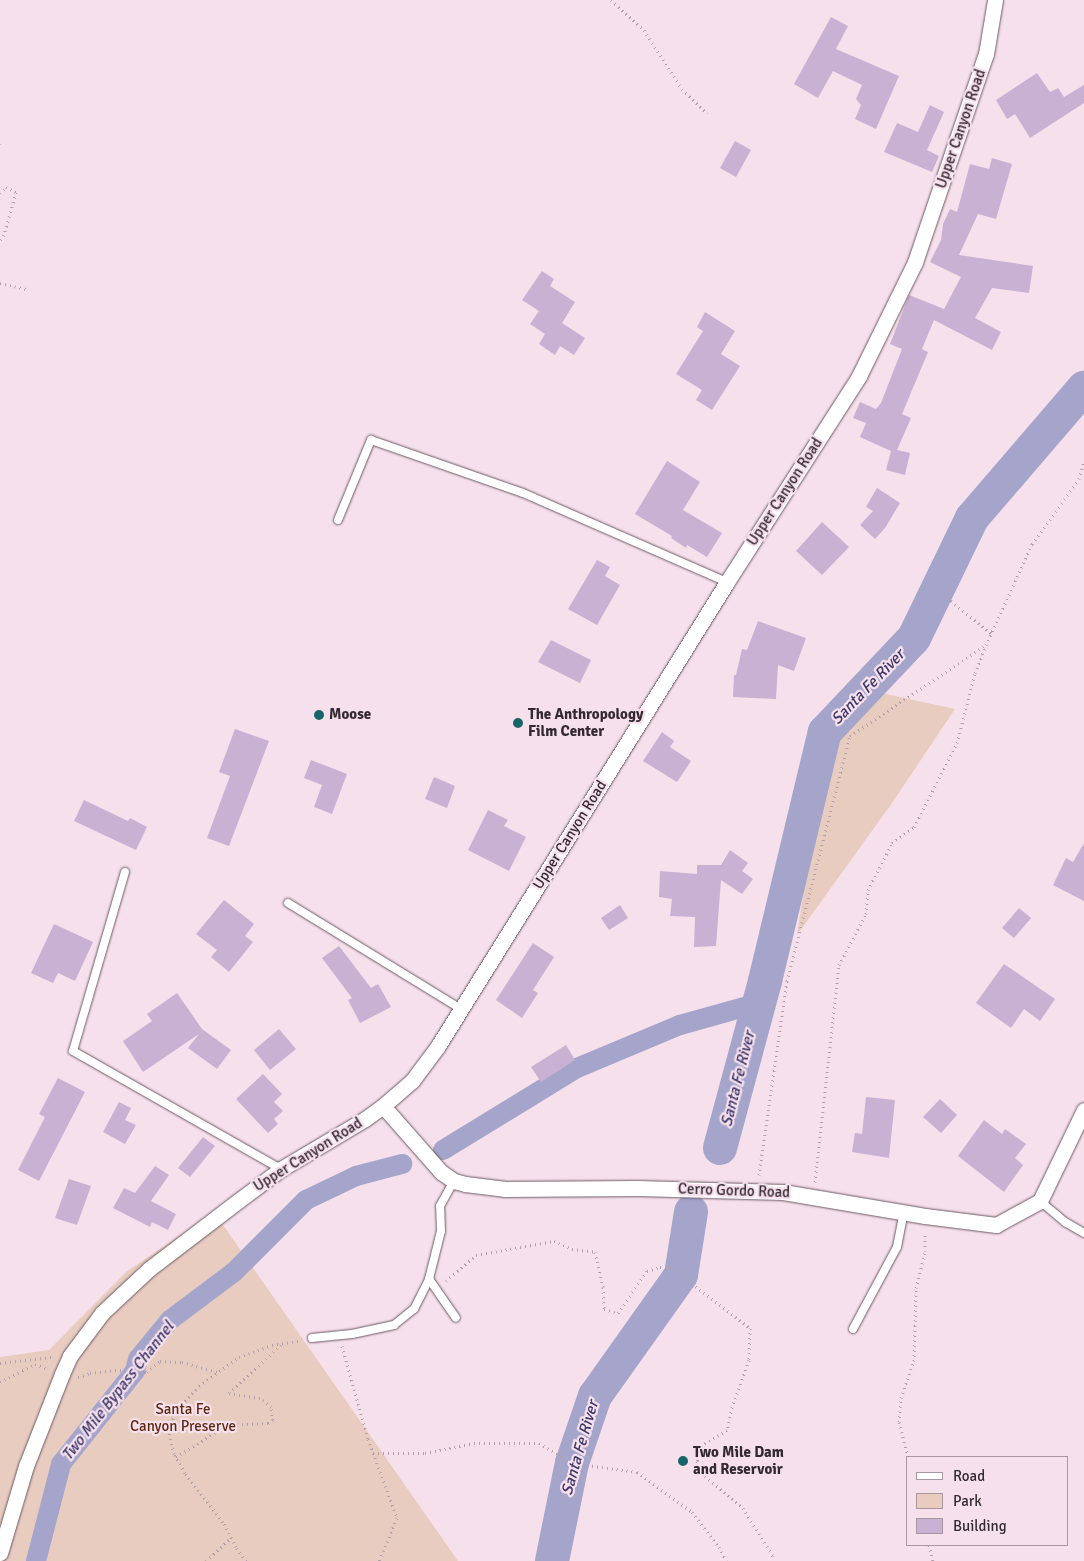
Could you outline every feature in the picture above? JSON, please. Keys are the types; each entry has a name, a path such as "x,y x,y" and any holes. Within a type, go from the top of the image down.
{"street":[{"name":"Upper Canyon Road","path":"0,1554 20,1483 62,1374 70,1356 102,1313 132,1285 192,1235 281,1169 358,1124 383,1106 412,1081 462,1009 727,582 859,376 915,262 986,54 995,0"},
{"name":"Cerro Gordo Road","path":"383,1106 441,1172 454,1181 504,1190 637,1188 757,1190 784,1192 925,1216 996,1225 1040,1201"},
{"path":"1040,1201 1084,1110"}],"lane":[{"path":"338,520 371,440 523,493 727,582"},
{"path":"125,872 73,1051 281,1169"},
{"path":"288,903 462,1009"},
{"path":"312,1338 339,1336 394,1325 414,1308 429,1279 441,1231 440,1206 454,1181"},
{"path":"1040,1201 1065,1222 1084,1233"},
{"path":"853,1329 897,1247 904,1212"},
{"path":"429,1279 443,1302 456,1318"}],"path":[{"path":"611,0 644,30 682,89 707,113"},
{"path":"0,193 6,187 16,192 4,235 0,241"},
{"path":"0,283 27,288"},
{"path":"813,1197 839,965 866,914 868,890 892,843 914,827 957,743 975,673 1032,544 1079,479 1084,462"},
{"path":"1079,479 1084,483"},
{"path":"945,592 951,601 992,634"},
{"path":"757,1190 787,981 850,736 986,645"},
{"path":"908,1456 899,1422 901,1398 914,1361 916,1288 925,1251 925,1216"},
{"path":"443,1302 446,1280 476,1255 554,1241 572,1249 595,1252 603,1287 604,1309 618,1312 647,1271 660,1267 672,1268 688,1279 750,1328 749,1360 732,1407 727,1430 702,1445 697,1461 705,1476 743,1508 773,1556 773,1561"},
{"path":"339,1336 374,1453 398,1518 379,1561"},
{"path":"246,1561 207,1498 185,1472 176,1457 168,1428 178,1408 199,1386 239,1357 284,1343 312,1338"},
{"path":"176,1457 228,1425 268,1423 273,1420 271,1407 260,1398 228,1393 284,1343"},
{"path":"0,1363 70,1356"},
{"path":"0,1382 34,1364 75,1378 90,1373 120,1370 147,1372 160,1361 182,1362 218,1372"},
{"path":"374,1453 425,1453 474,1443 539,1443 572,1463 637,1472 692,1512 720,1546 726,1561"},
{"path":"206,1561 231,1538"},
{"path":"929,1546 933,1561"}],"green space":[{"path":"877,692 955,709 892,803 797,935 815,818 836,737"},
{"name":"Santa Fe Canyon Preserve","path":"214,1212 458,1561 0,1561 0,1357 49,1350 126,1272"}],"building":[{"path":"831,17 848,26 836,49 899,76 876,129 855,119 861,105 856,99 862,85 833,71 818,98 794,84"},
{"path":"1037,73 1050,92 1058,88 1064,97 1084,85 1084,103 1030,138 1015,114 1007,119 996,100"},
{"path":"930,105 944,112 927,150 939,156 932,172 884,152 897,123 918,132"},
{"path":"735,141 751,150 736,177 720,168"},
{"path":"992,158 1012,164 996,219 978,214 959,255 1033,266 1029,293 992,288 975,318 1001,332 992,350 934,320 922,349 928,352 902,414 911,418 897,450 910,453 905,475 886,470 891,451 860,437 866,423 853,418 860,402 876,409 881,403 902,349 890,344 909,295 944,309 961,277 930,262 941,240 943,224 950,209 957,212 970,164 989,169"},
{"path":"542,271 554,279 550,286 575,302 562,323 585,338 574,355 560,346 555,355 539,344 545,334 530,324 539,311 522,300"},
{"path":"705,312 735,331 721,354 740,366 712,410 696,400 702,390 676,374 703,331 697,327"},
{"path":"667,461 700,482 683,510 722,533 707,557 687,545 686,548 671,538 672,536 635,514"},
{"path":"877,488 900,503 885,528 875,539 860,525 873,511 866,507"},
{"path":"822,522 849,547 822,575 796,551"},
{"path":"597,560 610,567 605,576 620,585 597,625 568,609"},
{"path":"758,621 806,638 794,671 778,665 776,699 733,697 734,675 736,675 742,649 747,650"},
{"path":"551,640 591,660 580,683 538,662"},
{"path":"235,729 269,741 229,846 207,838 230,776 219,772"},
{"path":"662,732 674,741 670,747 691,761 677,782 643,761"},
{"path":"311,760 347,774 332,814 314,807 322,785 304,778"},
{"path":"434,777 455,786 447,808 425,799"},
{"path":"84,800 128,821 130,818 147,827 136,850 74,821"},
{"path":"488,810 508,820 504,826 526,837 509,871 468,850"},
{"path":"1084,843 1084,901 1053,885 1066,858 1073,862"},
{"path":"730,850 748,863 742,871 753,879 742,894 721,880 716,946 694,947 695,917 670,916 672,899 659,897 660,871 697,874 697,865 721,865"},
{"path":"224,900 254,924 245,936 253,942 229,972 211,957 217,950 196,934"},
{"path":"620,905 628,918 609,930 601,918"},
{"path":"1019,908 1031,918 1014,938 1002,928"},
{"path":"54,924 93,942 75,981 58,973 53,983 31,973"},
{"path":"533,943 554,957 533,990 538,993 522,1018 496,1000"},
{"path":"339,946 371,988 378,984 391,1007 360,1023 348,1000 352,998 322,958"},
{"path":"1004,964 1055,999 1040,1021 1024,1009 1011,1028 976,1003"},
{"path":"177,993 202,1029 231,1050 217,1069 188,1048 199,1034 143,1072 123,1041 152,1021 147,1014"},
{"path":"279,1029 296,1049 270,1070 254,1050"},
{"path":"566,1045 575,1060 541,1082 531,1067"},
{"path":"263,1074 282,1094 274,1102 283,1111 274,1119 278,1124 268,1133 236,1099"},
{"path":"58,1078 85,1092 39,1181 18,1170 45,1117 39,1114"},
{"path":"866,1097 895,1100 889,1158 852,1152 855,1133 862,1134"},
{"path":"940,1099 957,1115 941,1133 923,1117"},
{"path":"119,1102 131,1108 125,1120 136,1125 125,1144 103,1132"},
{"path":"984,1120 1002,1134 1005,1129 1026,1144 1015,1158 1023,1165 1004,1192 958,1156"},
{"path":"203,1137 215,1146 190,1177 178,1168"},
{"path":"155,1166 169,1175 151,1201 176,1214 168,1230 152,1222 150,1227 113,1208 124,1188 135,1193"},
{"path":"69,1179 91,1186 77,1225 55,1218"}],"waterway":[{"name":"Santa Fe River","path":"720,1148 765,981 825,732 914,638 972,518 1084,388"},
{"name":"Two Mile Bypass Channel","path":"443,1150 577,1068 680,1025 759,1003"},
{"name":"Two Mile Bypass Channel","path":"36,1561 61,1464 135,1371 138,1359 170,1320 234,1272 306,1200 356,1176 402,1164"},
{"name":"Santa Fe River","path":"552,1561 572,1463 595,1396 681,1275 691,1212"}],"place":[{"name":"Moose","path":"319,715"},
{"name":"The Anthropology Film Center","path":"518,723"},
{"name":"Two Mile Dam and Reservoir","path":"683,1461"}]}
